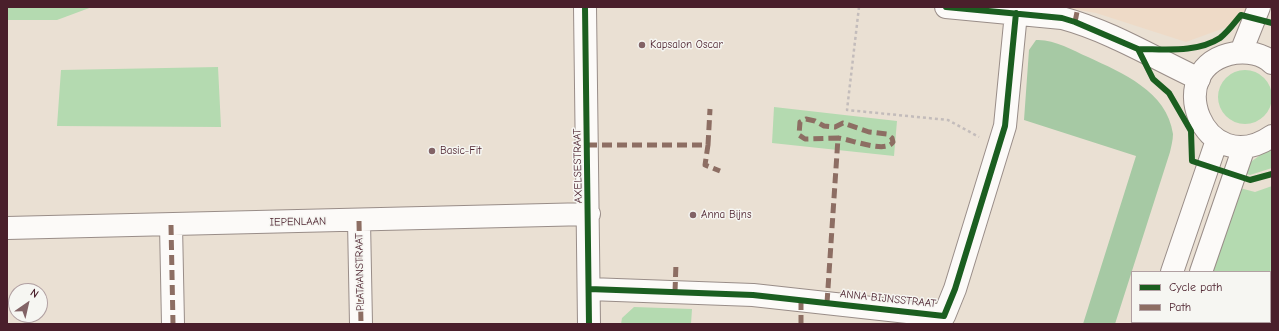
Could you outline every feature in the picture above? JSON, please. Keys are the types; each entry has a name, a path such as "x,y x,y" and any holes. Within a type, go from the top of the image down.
{"street":[{"name":"AXELSESTRAAT","path":"585,7 589,214 589,324"},
{"path":"946,7 1062,18 1076,14 1138,50 1199,79"},
{"path":"1241,52 1259,7"},
{"name":"ANNA BIJNSSTRAAT","path":"589,289 753,295 944,320 955,289 968,216 998,148 1005,126 1016,14"},
{"path":"1271,59 1256,54 1241,52 1228,54 1216,59 1206,68 1199,79 1195,93 1195,106 1203,125 1217,140 1230,145 1244,146 1259,144 1272,136"},
{"path":"1172,271 1217,140"},
{"path":"1201,271 1244,146"},
{"name":"IEPENLAAN","path":"7,228 589,214"},
{"name":"PLATAANSTRAAT","path":"359,220 361,324"},
{"path":"170,225 173,324"}],"path":[{"path":"859,7 848,110 948,120 998,148"}],"shaded area":[{"path":"1060,7 1253,7 1249,19 1186,42 1096,13"}],"green space":[{"path":"7,7 92,7 57,20 7,20"},
{"path":"1036,40 1049,41 1101,63 1141,85 1162,106 1169,119 1173,134 1170,152 1115,324 1083,324 1136,156 1024,120 1029,50"},
{"path":"218,67 221,127 57,126 61,70"},
{"path":"1245,70 1255,72 1264,78 1270,87 1272,97 1270,107 1264,116 1255,122 1245,124 1235,122 1226,116 1220,107 1218,97 1220,87 1226,78 1235,72"},
{"path":"774,107 897,121 894,156 772,143"},
{"path":"1272,147 1272,168 1250,175 1240,172 1249,163"},
{"path":"1272,186 1272,276 1271,277 1271,271 1208,271 1236,187 1255,192"},
{"path":"634,307 692,309 691,324 621,324 622,318"},
{"path":"1271,317 1272,324 1191,324 1271,323"}],"marked path":[{"path":"1075,22 1078,7"},
{"path":"708,145 710,109"},
{"path":"827,303 838,138 805,139 799,135 800,122 806,119 815,121 824,126 835,127 843,123 869,132 887,134 892,138 893,142 883,147 838,138"},
{"path":"587,145 708,145 705,165 720,171"},
{"path":"359,221 361,324"},
{"path":"171,225 173,324"},
{"path":"675,292 676,263"},
{"path":"801,300 801,324"}],"cycle path":[{"path":"585,7 589,324"},
{"path":"946,7 1062,18 1075,22 1138,49 1153,79 1169,93 1191,131 1192,161 1250,180 1272,174"},
{"path":"589,289 753,295 944,316 955,289 1005,126 1016,13"},
{"path":"1138,49 1180,49 1211,43 1220,38 1229,30 1241,15 1272,23"}],"place":[{"name":"Kapsalon Oscar","path":"642,45"},
{"name":"Basic-Fit","path":"432,151"},
{"name":"Anna Bijns","path":"693,215"}]}
